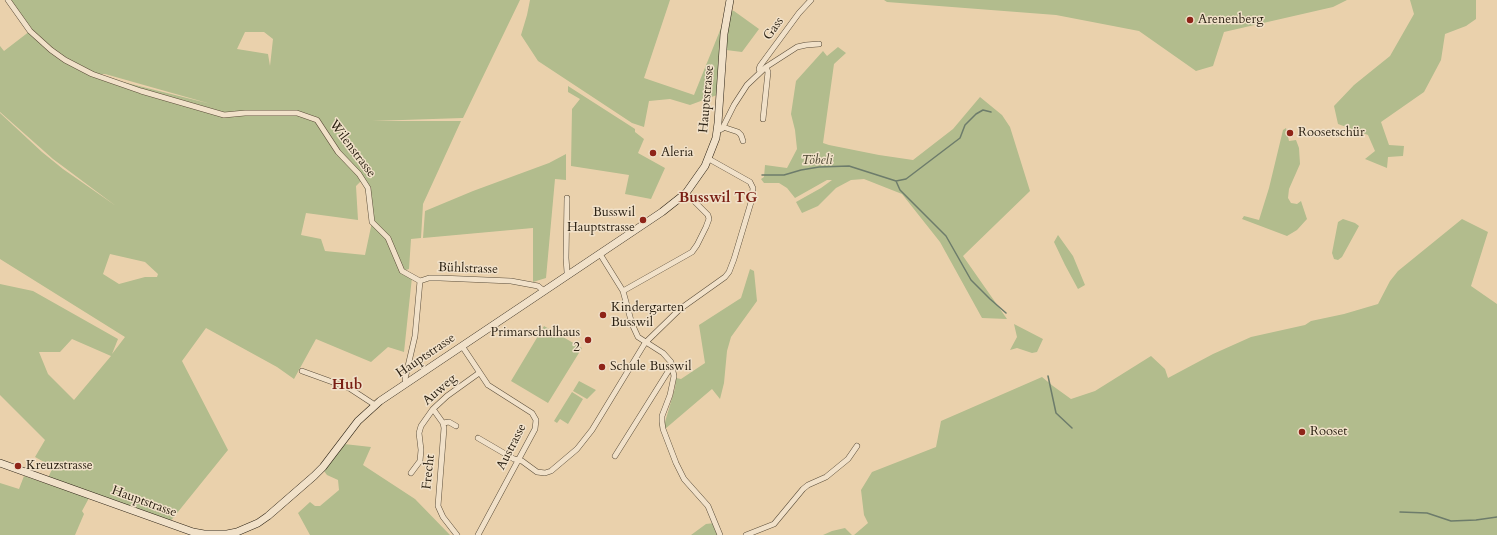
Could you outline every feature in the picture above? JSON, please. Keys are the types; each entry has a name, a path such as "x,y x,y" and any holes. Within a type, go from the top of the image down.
{"street":[{"name":"Wilenstrasse","path":"8,0 30,31 56,54 92,74 141,91 224,115 245,113 297,113 317,120 338,152 359,174 368,188 372,222 388,238 402,271 420,281"},
{"name":"Hauptstrasse","path":"0,463 183,529 204,534 227,534 258,523 268,516 323,467 356,424 375,405 662,212 686,193 700,175 709,159 720,129 724,34 730,0"},
{"name":"Gass","path":"760,72 760,66 799,13 811,0"},
{"path":"742,141 741,135 738,132 720,129 741,93 766,67 797,47 819,44"},
{"path":"763,119 768,72 766,67"},
{"path":"478,438 537,472 541,473 551,471 577,449 592,430 645,343 680,309 725,277 732,265 752,199 753,188 750,182 709,159"},
{"path":"623,291 692,252 697,245 706,227 708,215 686,193"},
{"path":"567,198 566,258 569,275"},
{"path":"600,254 623,291 632,324 638,338 669,358 674,376 673,385 662,416 663,429 684,479 708,506 720,535"},
{"name":"Bühlstrasse","path":"406,383 405,379 415,336 420,281 429,278 440,278 511,282 538,286 544,291"},
{"name":"Austrasse","path":"462,346 490,387 532,412 536,420 535,429 478,535"},
{"path":"615,456 672,367"},
{"path":"302,371 349,388 375,405"},
{"name":"Auweg","path":"411,473 420,460 421,450 419,433 421,426 433,409 447,396 480,373"},
{"path":"433,409 443,422 449,422 456,426"},
{"name":"Frecht","path":"443,422 444,434 438,506 443,517 457,535"},
{"path":"746,535 774,524 803,489 808,485 826,477 848,459 857,446"}],"green space":[{"path":"8,0 520,0 463,118 372,121 461,121 423,204 421,238 411,239 409,269 403,271 412,277 404,352 388,347 371,362 316,339 294,379 277,367 206,328 182,361 228,450 169,523 47,480 53,467 35,457 45,440 0,395 0,284 33,291 118,339 112,354 125,337 0,259 0,113 42,152 63,169 116,206 53,159 0,112 0,46 4,51 30,31","holes":["245,32 264,32 273,39 270,66 268,54 237,49","105,74 211,104 95,75","362,180 370,204 372,222 365,255 325,251 321,239 301,235 306,213 358,220 356,186","110,254 145,262 158,274 157,277 145,277 119,284 103,274","72,339 111,356 74,400 48,374 39,352 60,352"]},
{"path":"530,0 670,0 644,78 694,95 723,23 717,95 690,105 670,99 649,101 644,127 632,123 538,61 521,35"},
{"path":"884,0 1347,0 1333,7 1224,32 1213,66 1196,71 1139,31 1056,15 887,2"},
{"path":"1410,0 1476,0 1476,19 1466,26 1445,34 1441,60 1424,92 1381,122 1389,145 1404,146 1403,156 1388,157 1387,168 1365,159 1375,151 1368,135 1338,124 1334,106 1354,85 1390,56 1414,14"},
{"path":"730,10 734,11 759,29 742,52 726,50"},
{"name":"Töbeli","path":"838,47 846,53 834,64 823,143 879,155 913,160 953,129 980,97 1002,115 1010,127 1030,191 963,256 1007,319 982,318 940,242 902,194 864,179 851,180 836,188 818,206 802,213 796,202 832,180 827,180 795,198 787,188 779,183 764,183 761,179 764,177 765,165 787,168 797,149 795,130 791,114 796,81 823,51 827,56"},
{"path":"568,86 635,129 635,132 644,139 638,153 665,168 651,199 625,194 629,175 571,166 572,109 580,99 568,92"},
{"path":"1286,128 1289,141 1296,140 1299,148 1300,164 1289,189 1288,198 1291,203 1297,204 1301,201 1307,219 1297,230 1287,236 1242,219 1244,216 1259,220 1269,188 1283,130"},
{"path":"566,154 566,180 555,179 546,278 533,282 533,228 423,238 425,211 473,191 549,163"},
{"path":"1343,219 1359,226 1342,257 1338,260 1334,259 1332,253 1338,222"},
{"path":"1462,219 1488,232 1471,286 1497,304 1497,535 854,535 868,523 864,515 861,490 872,472 936,447 941,421 1042,377 1071,399 1095,391 1151,356 1165,369 1168,378 1213,354 1251,337 1305,325 1311,321 1344,314 1378,304 1390,281 1398,271"},
{"path":"1058,235 1073,256 1085,285 1078,289 1054,242"},
{"path":"750,269 754,271 757,301 731,337 727,351 724,383 720,399 712,389 665,429 665,422 675,388 676,378 681,379 705,363 699,325 741,298"},
{"path":"1014,324 1043,339 1037,352 1032,353 1017,348 1010,350 1017,337"},
{"path":"544,326 582,348 548,403 511,381"},
{"path":"579,381 596,390 587,399 573,391"},
{"path":"572,392 583,399 568,424 560,419 557,423 554,421"},
{"path":"344,444 371,447 363,465 415,499 450,535 310,535 298,513 310,502 315,506 320,506 339,490 338,480 327,475 324,471"},
{"path":"24,476 89,498 82,511 84,514 75,535 0,535 0,483 19,489"},
{"path":"714,523 718,535 691,535 706,524"},
{"path":"845,528 852,535 823,535 832,531"}],"waterway":[{"path":"896,181 906,179 960,138 965,125 976,114 983,110 991,112"},
{"path":"762,175 784,175 819,167 849,166 896,181 900,190 946,236 971,280 1006,313"},
{"path":"1048,376 1056,413 1072,428"},
{"path":"1400,512 1427,513 1451,521 1497,517"}],"place":[{"name":"Arenenberg","path":"1190,20"},
{"name":"Roosetschür","path":"1290,133"},
{"name":"Aleria","path":"653,153"},
{"name":"Busswil Hauptstrasse","path":"643,220"},
{"name":"Kindergarten Busswil","path":"603,315"},
{"name":"Primarschulhaus 2","path":"588,340"},
{"name":"Schule Busswil","path":"602,367"},
{"name":"Rooset","path":"1302,432"},
{"name":"Kreuzstrasse","path":"18,466"}],"district":[{"name":"Busswil TG","path":"718,199"},
{"name":"Hub","path":"347,386"}]}
